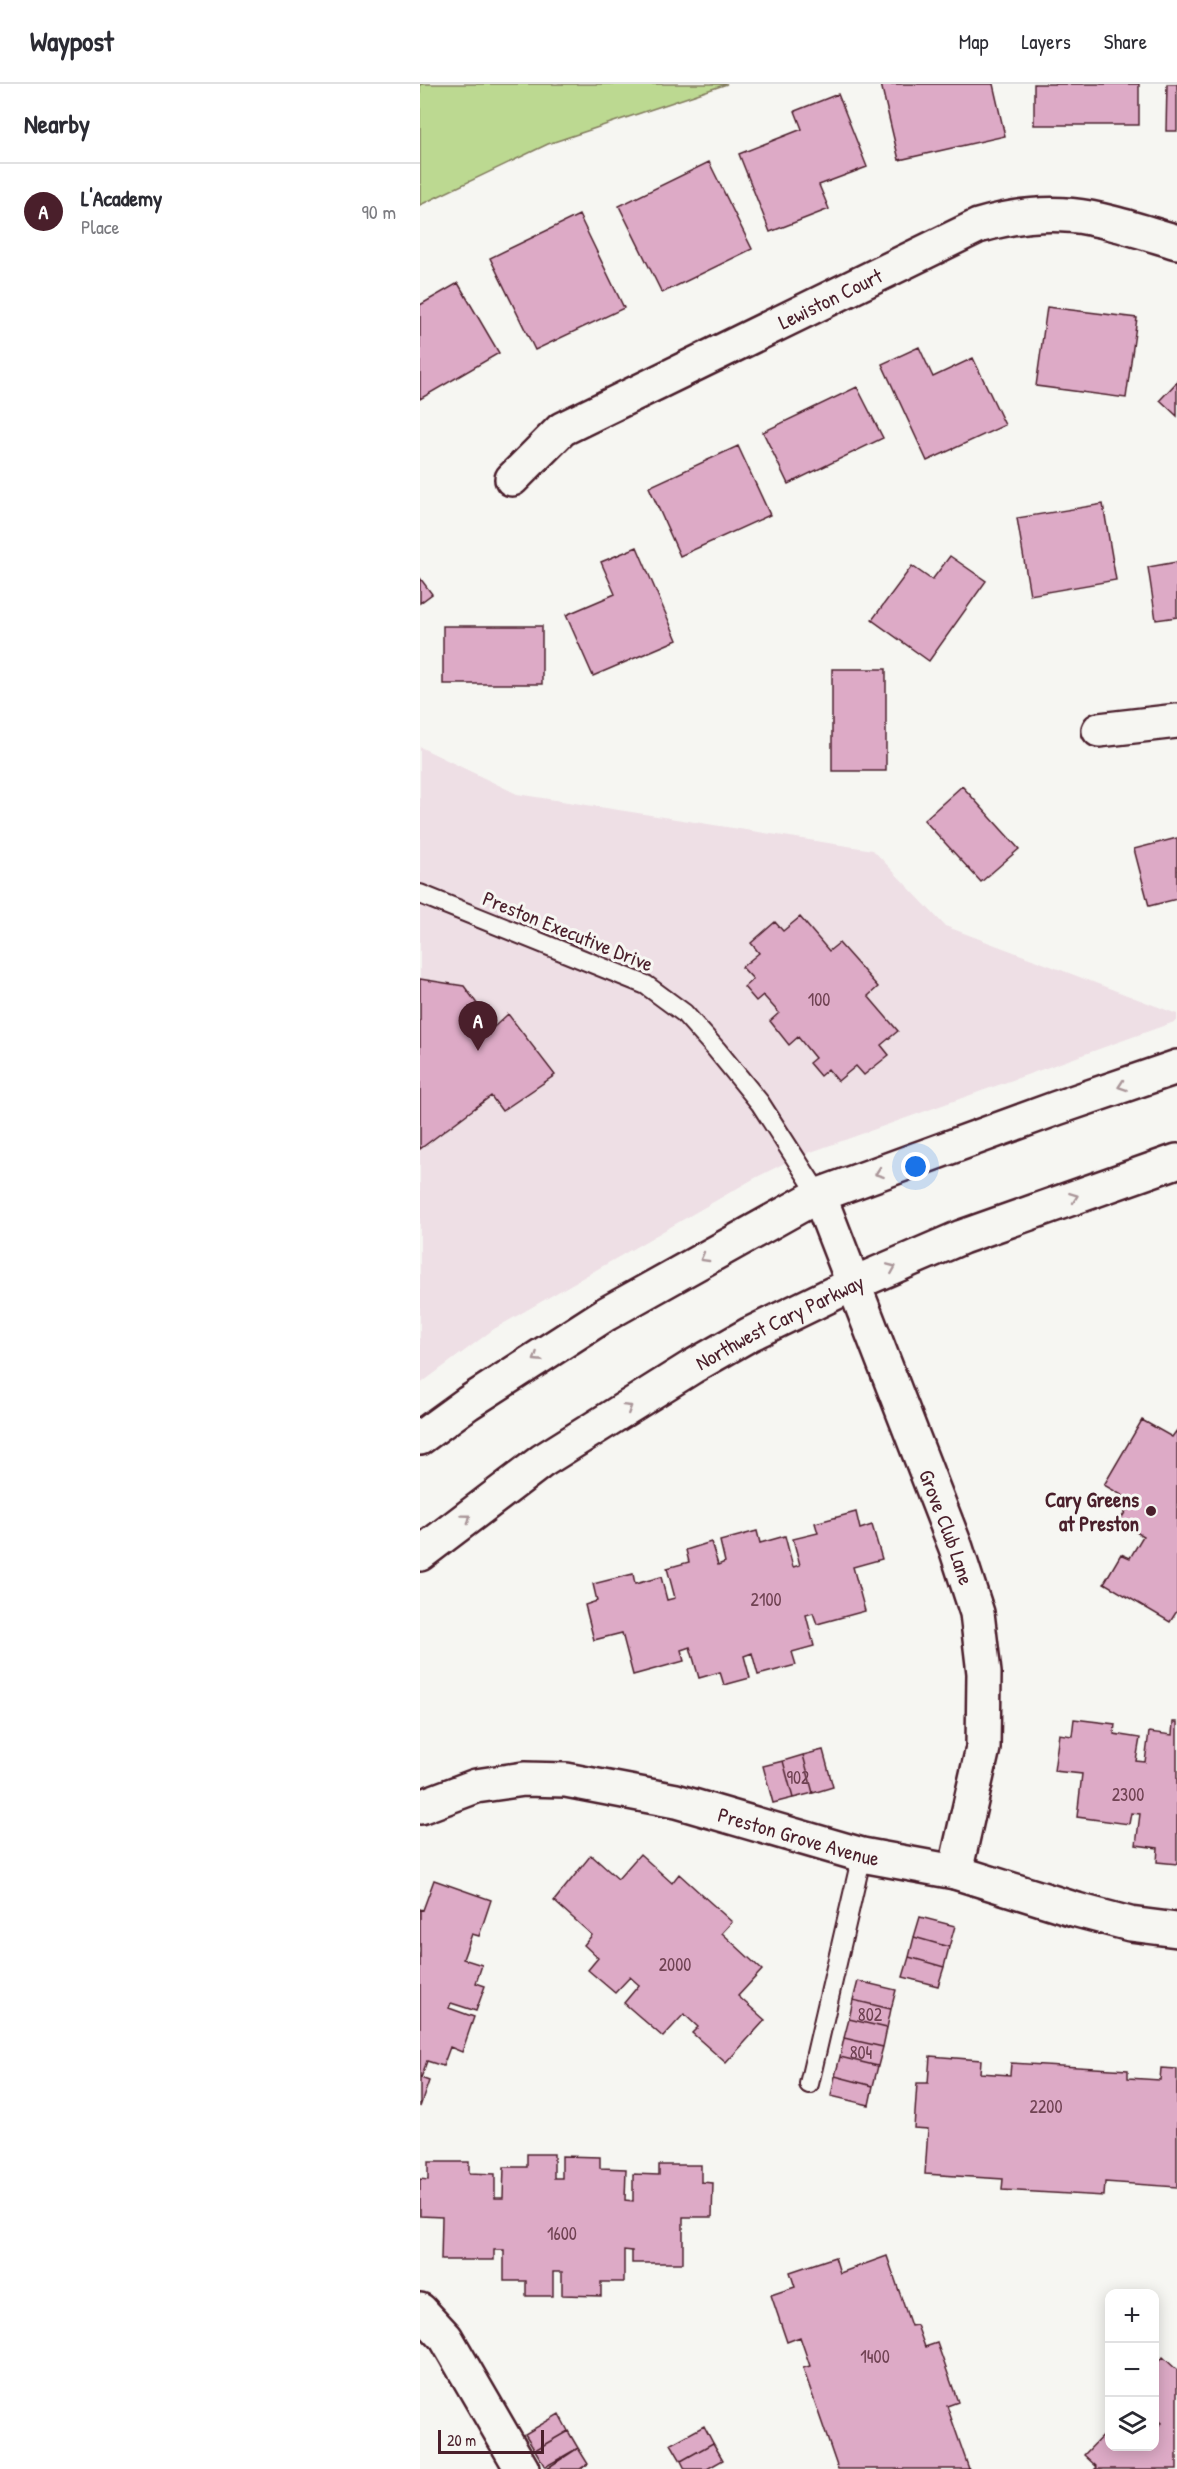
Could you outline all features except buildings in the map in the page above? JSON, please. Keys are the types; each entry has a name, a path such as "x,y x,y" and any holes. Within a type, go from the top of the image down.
{"street":[{"name":"Lewiston Court","path":"512,479 562,429 978,226 1013,216 1046,213 1074,215 1114,223 1177,242"},
{"path":"1099,730 1177,721"},
{"path":"420,1438 468,1403 606,1314 819,1195 1177,1067"},
{"name":"Northwest Cary Parkway","path":"420,1554 542,1461 692,1367 750,1334 853,1284 962,1238 1177,1161"},
{"name":"Grove Club Lane","path":"819,1195 952,1538 977,1613 984,1673 982,1748 955,1872"},
{"name":"Preston Grove Avenue","path":"420,1807 476,1786 524,1779 566,1780 676,1801 862,1855 955,1872 1077,1910 1130,1923 1177,1930"},
{"path":"420,2310 446,2338 522,2469"}],"lane":[{"name":"Preston Executive Drive","path":"420,894 646,985 674,1006 716,1049 760,1103 819,1195"},
{"path":"809,2084 862,1855"}],"shaded area":[{"path":"420,747 517,794 873,850 945,926 1177,1014 1177,1021 797,1157 755,1178 494,1329 420,1384"}],"green space":[{"path":"420,84 727,84 548,144 420,205"}],"place":[{"name":"L'Academy","path":"478,1051"},
{"name":"Cary Greens at Preston","path":"1151,1511"}]}
